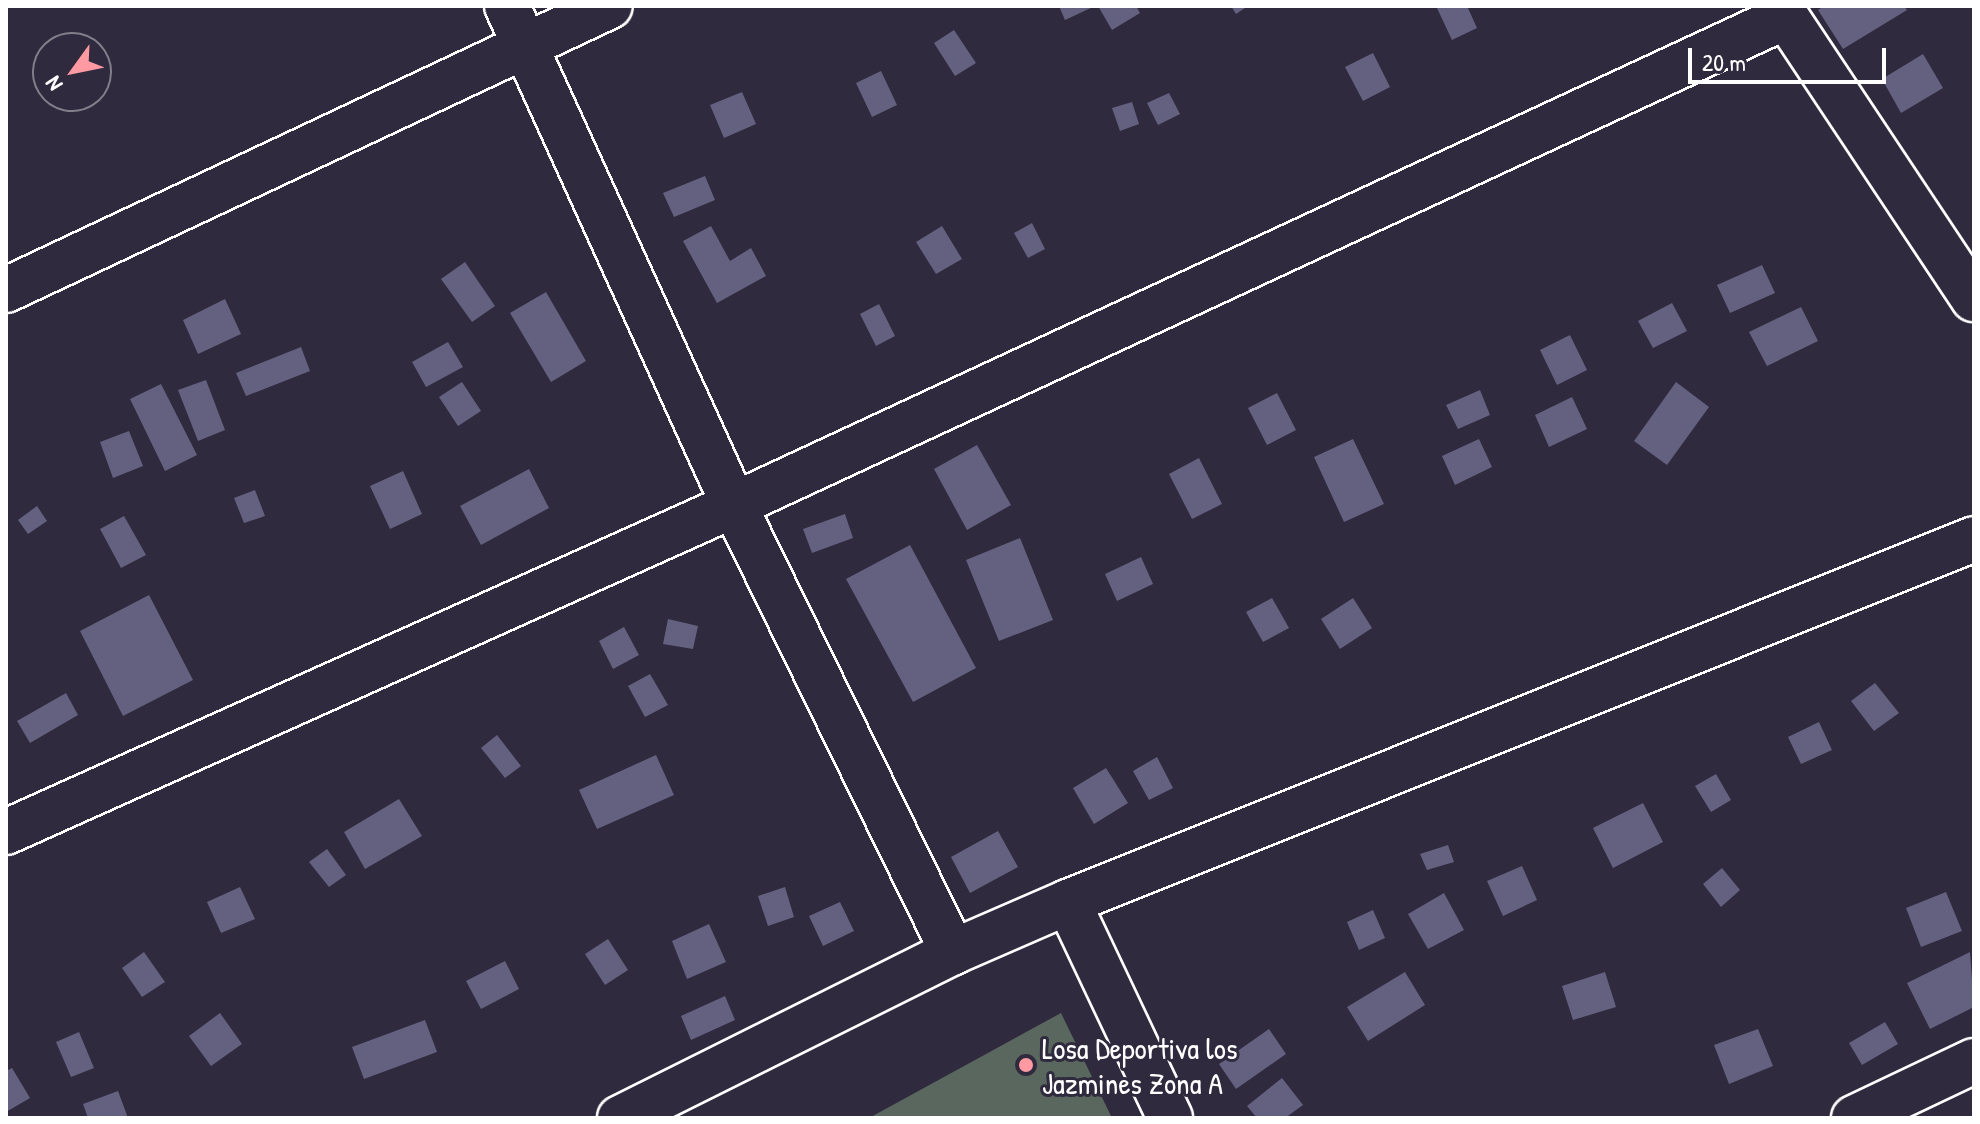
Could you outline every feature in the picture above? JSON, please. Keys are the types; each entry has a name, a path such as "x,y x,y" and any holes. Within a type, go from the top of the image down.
{"street":[{"path":"507,6 734,505 953,952"},
{"path":"6,290 610,6"},
{"path":"6,832 734,505 1782,12 1974,299"},
{"path":"620,1118 953,952 1068,902 1974,539"},
{"path":"1068,902 1170,1118"},
{"path":"1854,1118 1974,1061"}],"shaded area":[{"name":"Losa Deportiva los Jazmines Zona A","path":"1061,1013 1112,1118 869,1118"}],"building":[{"path":"1059,6 1095,6 1065,20"},
{"path":"1098,6 1136,6 1140,13 1112,30"},
{"path":"1231,6 1248,6 1236,14"},
{"path":"1436,6 1467,6 1477,28 1452,40"},
{"path":"1824,6 1904,6 1907,10 1843,49 1818,10"},
{"path":"954,30 976,63 955,76 934,43"},
{"path":"1373,53 1390,87 1363,101 1345,67"},
{"path":"1923,54 1943,88 1901,113 1882,79"},
{"path":"881,71 897,105 872,117 856,83"},
{"path":"742,92 756,124 724,138 710,105"},
{"path":"1169,93 1180,114 1158,125 1147,103"},
{"path":"1132,102 1139,124 1120,131 1112,108"},
{"path":"705,176 715,200 674,217 663,193"},
{"path":"1032,223 1045,249 1028,258 1014,233"},
{"path":"711,226 730,261 751,248 766,276 717,303 683,241"},
{"path":"942,226 962,259 936,274 916,242"},
{"path":"465,262 495,306 472,322 441,279"},
{"path":"1762,265 1775,293 1730,313 1717,285"},
{"path":"546,292 586,361 551,382 510,313"},
{"path":"225,299 241,334 198,354 183,320"},
{"path":"1672,303 1687,331 1653,348 1638,321"},
{"path":"879,304 895,336 876,346 860,314"},
{"path":"1801,307 1818,341 1767,366 1749,332"},
{"path":"1570,335 1587,370 1557,385 1540,350"},
{"path":"448,342 463,367 426,387 412,362"},
{"path":"301,347 310,371 246,396 236,373"},
{"path":"206,380 225,430 198,441 178,390"},
{"path":"462,382 481,411 458,426 439,397"},
{"path":"1676,382 1709,407 1667,465 1634,441"},
{"path":"161,384 197,455 165,471 130,399"},
{"path":"1480,390 1490,415 1458,429 1446,405"},
{"path":"1277,393 1296,430 1267,445 1248,408"},
{"path":"1572,397 1587,429 1549,447 1535,415"},
{"path":"129,431 143,466 113,478 100,442"},
{"path":"1353,439 1384,504 1344,522 1314,457"},
{"path":"1479,439 1492,467 1455,485 1442,456"},
{"path":"977,445 1011,505 967,530 934,469"},
{"path":"1199,458 1222,504 1192,519 1169,474"},
{"path":"529,469 549,508 481,545 460,506"},
{"path":"403,471 422,514 390,529 370,486"},
{"path":"255,490 265,516 244,523 234,498"},
{"path":"37,506 47,521 28,534 18,520"},
{"path":"845,514 853,538 812,553 803,529"},
{"path":"124,516 146,555 121,568 100,529"},
{"path":"1020,538 1053,620 999,641 966,560"},
{"path":"910,545 976,668 913,702 846,579"},
{"path":"1141,557 1153,584 1117,601 1105,574"},
{"path":"149,595 193,680 123,716 80,631"},
{"path":"1272,598 1289,628 1263,642 1246,612"},
{"path":"1353,598 1372,628 1340,649 1321,619"},
{"path":"668,619 698,626 693,649 663,644"},
{"path":"624,627 639,655 613,669 599,641"},
{"path":"650,674 668,705 645,717 628,686"},
{"path":"1875,683 1899,713 1874,731 1851,701"},
{"path":"66,693 78,715 30,743 17,721"},
{"path":"1819,722 1832,750 1801,764 1788,737"},
{"path":"497,735 521,766 505,778 481,748"},
{"path":"656,755 674,795 597,829 579,790"},
{"path":"1157,757 1173,788 1149,800 1133,771"},
{"path":"1106,768 1128,803 1094,824 1073,788"},
{"path":"1716,774 1731,800 1711,812 1695,786"},
{"path":"399,799 422,836 365,869 344,832"},
{"path":"1643,803 1663,842 1613,868 1593,828"},
{"path":"998,831 1018,867 970,893 951,857"},
{"path":"1448,845 1454,862 1427,870 1420,854"},
{"path":"327,849 346,875 329,887 309,862"},
{"path":"1522,866 1537,900 1503,916 1487,881"},
{"path":"1722,868 1740,890 1721,907 1703,884"},
{"path":"240,887 255,919 221,933 207,902"},
{"path":"785,887 794,917 768,926 758,896"},
{"path":"1946,892 1962,931 1921,947 1906,908"},
{"path":"1444,893 1464,930 1428,949 1408,914"},
{"path":"840,902 854,931 823,946 809,916"},
{"path":"1373,910 1385,938 1359,950 1347,922"},
{"path":"709,924 726,962 687,979 672,941"},
{"path":"608,939 628,970 605,985 585,954"},
{"path":"144,952 165,982 142,997 122,968"},
{"path":"1970,952 1974,1007 1930,1029 1907,983"},
{"path":"505,961 519,989 481,1009 466,981"},
{"path":"1405,972 1425,1005 1368,1041 1347,1007"},
{"path":"1605,972 1616,1007 1573,1020 1562,986"},
{"path":"725,996 735,1020 691,1040 681,1016"},
{"path":"220,1013 242,1044 211,1066 189,1036"},
{"path":"425,1020 437,1052 364,1079 352,1047"},
{"path":"1885,1022 1898,1044 1862,1065 1849,1043"},
{"path":"1269,1029 1286,1054 1236,1089 1219,1064"},
{"path":"1758,1029 1773,1066 1729,1084 1714,1045"},
{"path":"79,1032 94,1068 71,1077 56,1042"},
{"path":"12,1068 30,1098 6,1112 6,1071"},
{"path":"1282,1078 1303,1105 1285,1118 1257,1118 1247,1106"},
{"path":"118,1091 128,1118 88,1118 83,1104"}],"place":[{"name":"Losa Deportiva los Jazmines Zona A","path":"1026,1065"}]}
